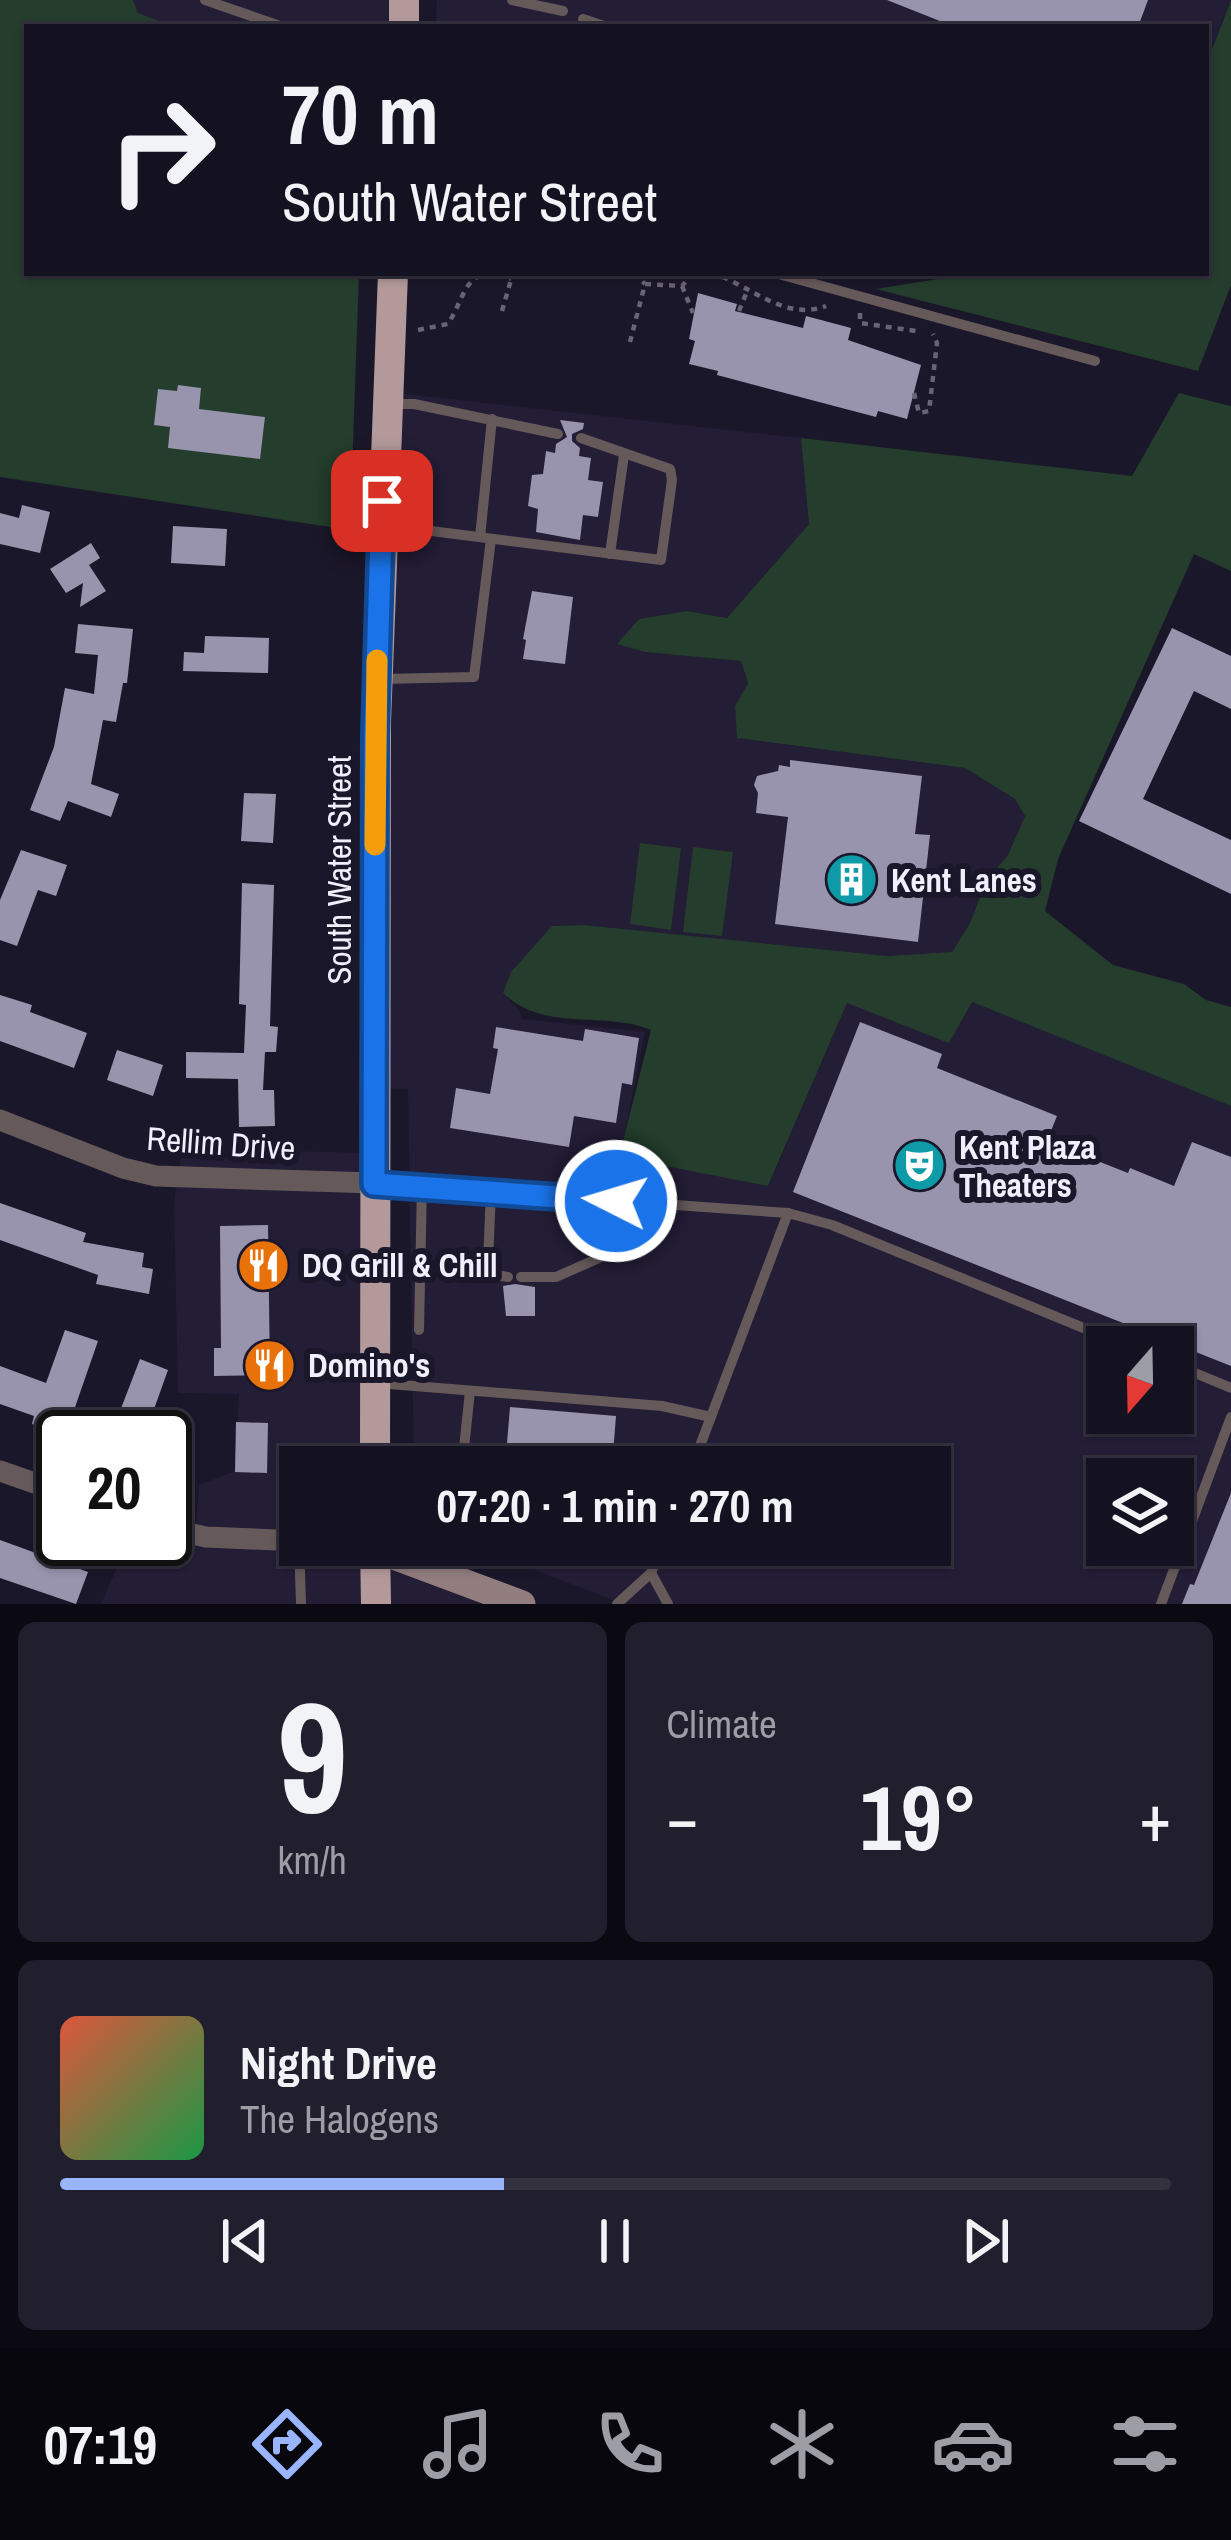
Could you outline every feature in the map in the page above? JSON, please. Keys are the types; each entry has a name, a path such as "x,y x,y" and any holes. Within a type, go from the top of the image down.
{"main road":[{"name":"South Water Street","path":"375,1446 377,680 393,276"},
{"path":"371,1566 376,1604"}],"street":[{"name":"Rellim Drive","path":"0,1120 123,1168 156,1176 374,1184"},
{"path":"0,1471 36,1484"},
{"path":"192,1534 279,1540"},
{"path":"421,1566 516,1603"}],"lane":[{"path":"205,0 274,24"},
{"path":"512,0 563,11"},
{"path":"583,19 598,24"},
{"path":"786,276 1095,361"},
{"path":"386,404 414,404 557,434"},
{"path":"377,680 474,677 492,419"},
{"path":"381,525 661,560 670,469 581,438"},
{"path":"610,554 624,455"},
{"path":"374,1184 788,1214 832,1226 1086,1329"},
{"path":"419,1330 422,1185"},
{"path":"491,1190 488,1263 495,1274 556,1277 599,1258"},
{"path":"700,1446 788,1214"},
{"path":"1194,1373 1231,1388"},
{"path":"374,1383 662,1406 711,1417"},
{"path":"464,1446 470,1391"},
{"path":"1161,1604 1231,1417"},
{"path":"300,1566 301,1604"},
{"path":"617,1604 654,1566"},
{"path":"652,1573 668,1604"}],"path":[{"path":"418,330 448,324 473,279 481,276"},
{"path":"502,311 512,276"},
{"path":"637,276 645,284 682,286"},
{"path":"682,286 690,276"},
{"path":"722,276 765,301 803,312 830,305"},
{"path":"630,342 645,284"},
{"path":"682,286 694,313"},
{"path":"739,311 748,289"},
{"path":"845,309 860,314 860,323 870,327 937,335 929,411 919,413 914,393"}],"shaded area":[{"path":"133,0 404,0 404,24 167,24 138,13"},
{"path":"437,0 1230,0 1209,57 1209,24 436,24"},
{"path":"387,392 801,438 809,524 727,618 688,611 645,652 741,661 748,683 735,706 738,738 965,768 1015,799 1025,816 1008,855 986,881 970,923 952,952 942,955 888,956 584,925 552,926 503,994 520,1010 522,1019 645,1032 620,1157 769,1185 847,1003 972,1002 1231,1106 1231,1604 623,1604 524,1566 951,1566 951,1446 414,1446 408,1089 375,1088"},
{"path":"182,1149 374,1153 375,1446 279,1446 279,1566 427,1566 522,1604 101,1604 117,1566 192,1566 192,1521 196,1522 199,1485 235,1471 239,1394 178,1393 174,1201"}],"green space":[{"path":"0,0 133,0 138,13 167,24 24,24 24,276 359,276 350,530 0,477"},
{"path":"1231,0 1231,285 1198,371 876,289 956,276 1209,276 1209,57"},
{"path":"1179,393 1231,406 1231,571 1194,554 1058,859 1045,911 1113,965 1184,984 1206,1000 1231,1007 1231,1106 972,1002 949,1043 847,1003 768,1186 619,1157 651,1030 537,1013 503,993 511,972 552,926 584,925 888,956 952,952 970,923 986,881 1008,855 1025,816 1015,799 965,768 737,738 735,706 748,683 741,661 645,652 617,644 639,619 688,611 727,618 809,524 801,438 1132,476"},
{"path":"640,843 681,848 671,930 630,924"},
{"path":"693,847 733,852 722,936 683,932"}],"building":[{"path":"887,0 1148,0 1139,24 947,24"},
{"path":"698,293 737,304 735,311 803,328 806,316 851,328 848,340 921,365 907,419 878,411 876,417 689,364"},
{"path":"178,385 201,388 199,409 265,417 260,459 168,448 170,427 154,425 158,389 177,391"},
{"path":"560,420 584,423 583,429 572,434 572,441 580,448 579,456 591,458 588,480 603,482 598,517 583,515 580,540 536,532 538,509 528,506 532,475 543,474 546,451 555,453 556,444 567,437"},
{"path":"22,505 50,512 40,553 0,544 0,513 19,518"},
{"path":"173,526 227,529 225,566 171,563"},
{"path":"91,543 100,558 89,565 106,591 80,607 83,583 66,593 50,569"},
{"path":"532,591 573,597 565,664 523,659"},
{"path":"78,624 133,629 127,683 123,683 116,722 103,720 91,784 119,794 111,817 68,801 60,821 30,810 54,747 65,688 94,694 98,655 75,653"},
{"path":"1172,628 1231,656 1231,709 1194,691 1143,799 1231,840 1231,894 1079,821"},
{"path":"205,636 269,638 268,673 183,671 184,652 204,653"},
{"name":"Kent Lanes","path":"790,760 922,776 915,834 930,835 918,942 775,924 788,817 756,813 754,785 757,776 778,771 779,765 790,767"},
{"path":"244,793 276,794 273,843 241,841"},
{"path":"21,850 67,865 56,896 38,890 17,946 0,940 0,900"},
{"path":"242,883 274,885 270,1026 278,1027 276,1052 265,1052 263,1090 274,1090 275,1126 239,1127 238,1079 186,1078 186,1052 244,1053 246,1005 239,1004"},
{"path":"0,995 32,1005 30,1012 87,1033 74,1068 0,1041"},
{"path":"860,1022 942,1054 937,1068 1057,1116 1047,1141 1128,1173 1130,1168 1174,1186 1192,1142 1231,1157 1231,1366 1194,1351 1194,1326 1130,1326 793,1192"},
{"path":"496,1027 583,1041 585,1029 639,1038 632,1085 622,1083 616,1123 574,1116 569,1147 450,1128 456,1088 490,1094 498,1049 493,1048"},
{"path":"117,1050 163,1065 153,1096 107,1080"},
{"path":"0,1203 86,1233 83,1242 144,1253 142,1267 153,1269 149,1294 96,1284 98,1275 0,1240"},
{"path":"268,1225 270,1375 214,1376 214,1348 221,1348 220,1226"},
{"path":"503,1286 535,1287 535,1316 506,1316"},
{"path":"65,1330 98,1341 74,1410 36,1410 36,1425 32,1424 34,1416 0,1404 0,1366 46,1383"},
{"path":"140,1359 168,1370 154,1410 120,1410"},
{"path":"510,1407 616,1416 614,1446 507,1446"},
{"path":"236,1422 268,1423 267,1473 235,1472"},
{"path":"1231,1493 1231,1604 1182,1604 1190,1584 1194,1585"},
{"path":"0,1540 36,1553 36,1566 72,1566 88,1572 76,1604 0,1578"}],"slow traffic":[{"path":"375,845 377,660"}],"place":[{"name":"Kent Lanes","path":"852,880"},
{"name":"Kent Plaza Theaters","path":"920,1166"},
{"name":"DQ Grill & Chill","path":"263,1265"},
{"name":"Domino's","path":"269,1365"}],"route":[{"path":"382,501 375,735 374,1184 616,1201"}]}
